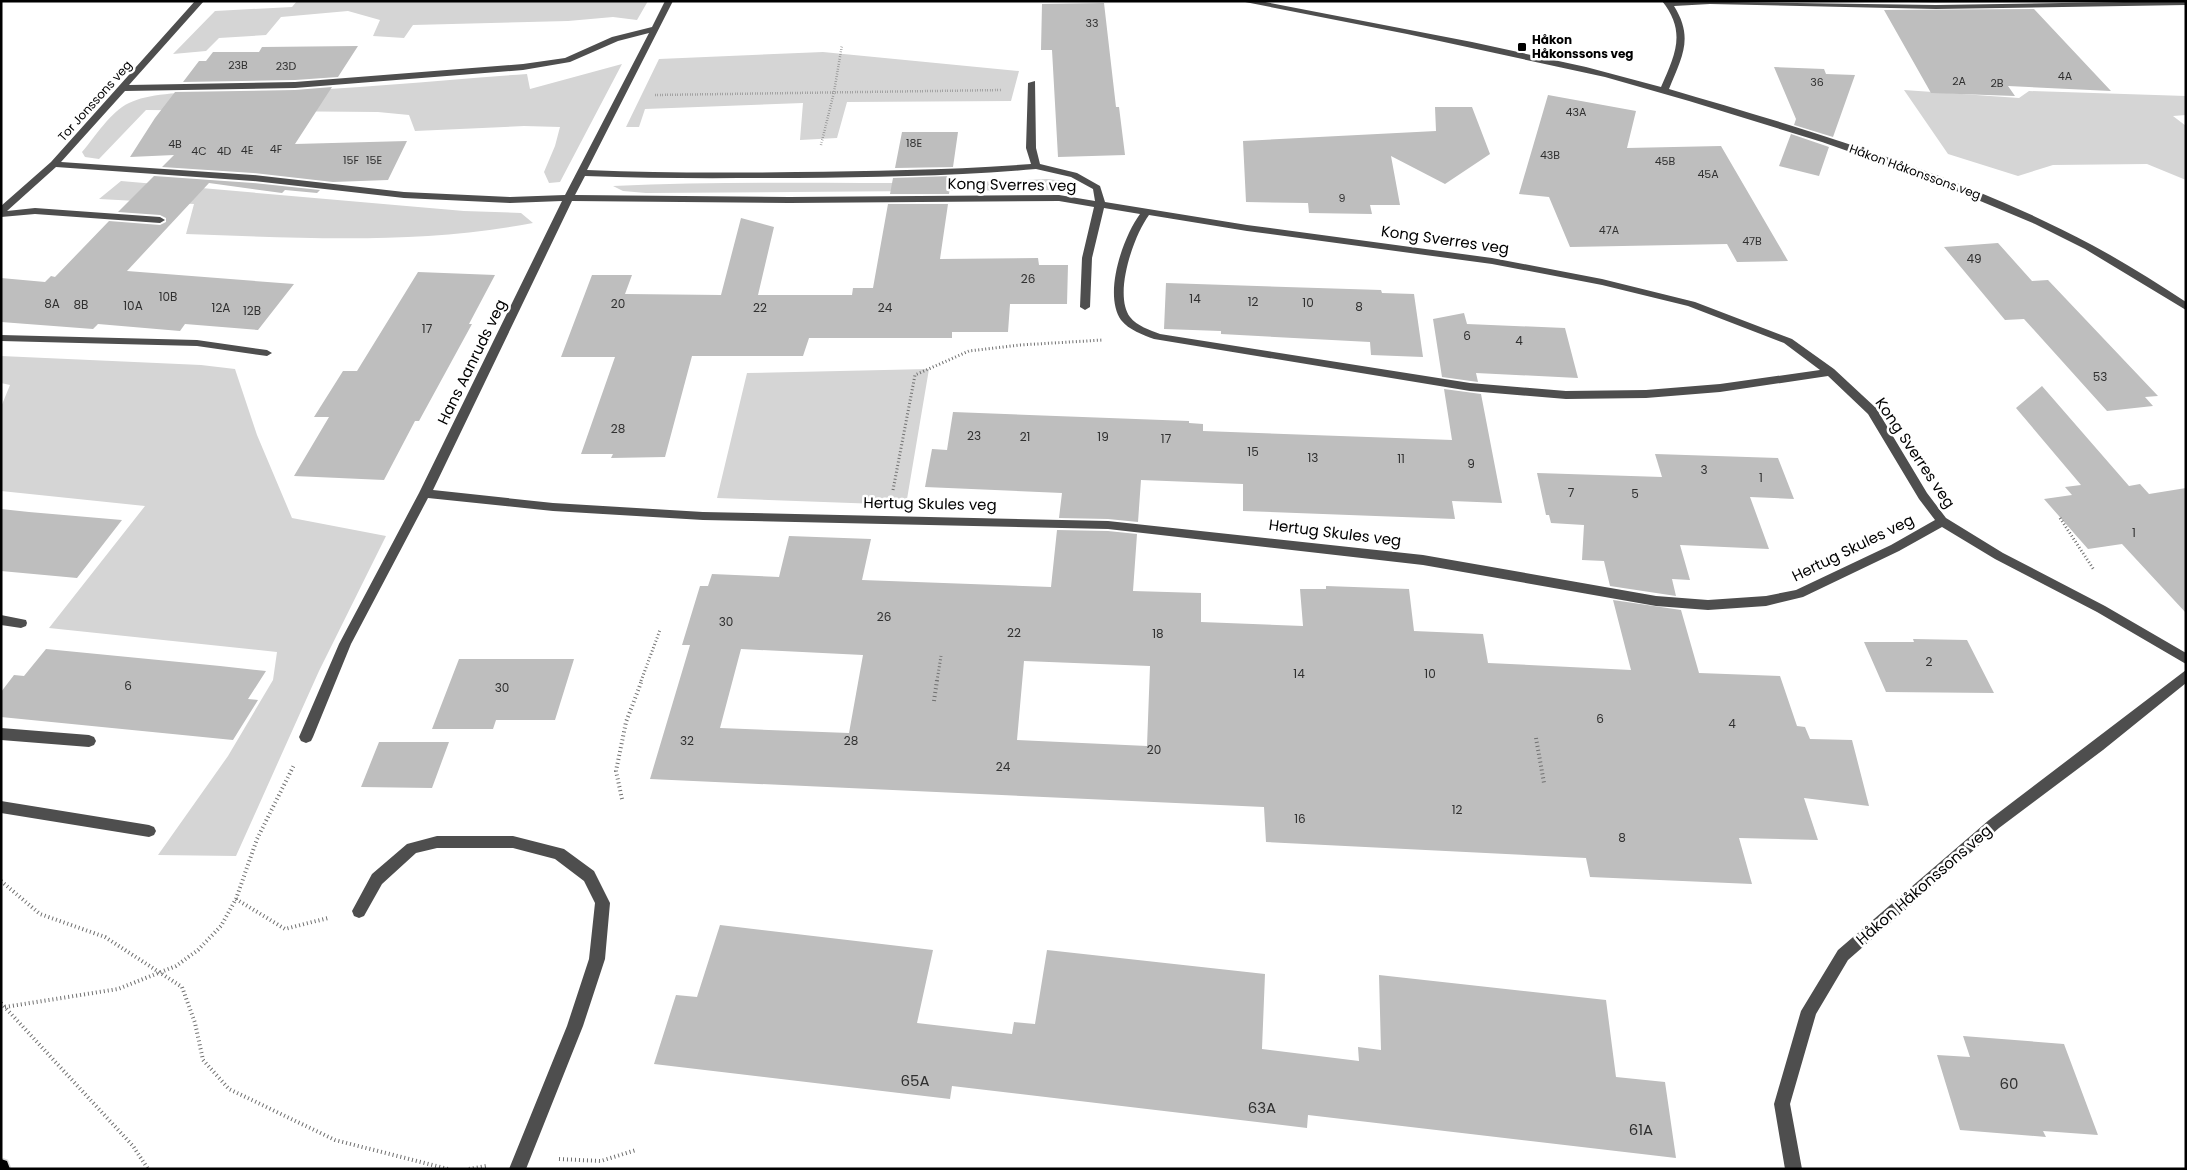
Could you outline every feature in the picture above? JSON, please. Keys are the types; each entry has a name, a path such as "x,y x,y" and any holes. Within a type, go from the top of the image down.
{"street":[{"name":"Tor Jonssons veg","path":"1,212 54,164 200,1"},
{"name":"Hans Aanruds veg","path":"306,737 345,644 425,493 501,339 532,270 623,95 669,1"},
{"name":"Håkon Håkonssons veg","path":"1244,1 1424,34 1664,90 1856,149 1932,176 1998,203 2078,241 2150,281 2186,307"},
{"path":"1668,3 1710,2 1954,7 2186,3"},
{"path":"1664,90 1676,63 1683,40 1681,24 1668,3"},
{"path":"124,88 295,85 523,67 567,60 615,39 654,29"},
{"path":"1032,86 1031,148 1036,166"},
{"name":"Kong Sverres veg","path":"54,164 253,178 404,195 510,200 570,198 780,200 1059,198 1100,203 1247,228 1492,261 1602,282 1691,304 1788,341 1830,372 1872,411 1923,496 1942,521 1999,556 2101,609 2186,659"},
{"path":"583,173 655,176 813,175 965,172 1036,166 1074,176 1097,188 1100,203 1087,258 1085,307"},
{"path":"1,212 36,211 160,220"},
{"path":"1147,211 1132,233 1122,276 1119,299 1123,315 1137,328 1158,337 1470,387 1566,395 1646,394 1720,388 1830,372"},
{"path":"1,338 196,342 267,353"},
{"name":"Hertug Skules veg","path":"425,493 552,507 703,516 887,519 1108,526 1424,560 1656,601 1708,605 1766,601 1799,594 1888,552 1942,521"},
{"path":"1,620 21,623"},
{"name":"Håkon Håkonssons veg","path":"1794,1169 1782,1104 1808,1011 1843,955 1994,824 2098,746 2186,675"},
{"path":"1,734 90,742"},
{"path":"1,807 149,830"},
{"path":"359,910 377,879 412,848 437,842 513,842 559,854 589,876 602,904 597,959 575,1026 517,1169"}],"path":[{"path":"813,175 834,92 842,45"},
{"path":"623,95 834,92 1032,86"},
{"path":"887,519 915,375 969,351 1020,345 1098,342 1137,328"},
{"path":"2060,518 2083,553"},
{"path":"622,799 616,771 626,722 660,630"},
{"path":"934,701 941,656"},
{"path":"5,1007 118,989 176,966 198,950 221,926 236,899 257,838 306,737"},
{"path":"1536,738 1544,784"},
{"path":"1,881 40,914 105,937 182,987 195,1023 203,1060 229,1089 336,1140 448,1169"},
{"path":"236,899 285,929 359,910"},
{"path":"1,1003 134,1146 148,1169"}],"shaded area":[{"path":"297,1 648,1 637,20 613,17 568,21 413,25 404,38 373,36 380,20 348,11 281,17 266,35 219,38 206,51 173,54 215,11 292,7"},
{"path":"823,52 1019,71 1011,101 847,102 837,138 800,140 803,103 645,109 639,127 626,127 659,59"},
{"path":"622,64 560,182 549,183 544,172 555,146 560,127 524,126 415,131 409,115 378,112 146,110 99,159 85,157 82,152 109,118 122,107 142,98 159,95 197,92 301,91 527,74 530,89"},
{"path":"1904,90 2019,98 2029,91 2186,96 2186,115 2173,116 2186,126 2186,180 2147,164 2053,165 2018,176 1948,154"},
{"path":"1047,179 1066,181 1069,186 1066,190 646,193 623,191 613,186 722,183 938,182"},
{"path":"121,181 464,211 521,213 533,223 447,235 404,237 317,238 186,234 194,204 99,199"},
{"path":"1,356 201,365 235,369 257,435 292,518 386,536 319,671 236,856 158,855 228,756 273,680 277,652 49,628 145,506 1,491 1,407 10,385 1,383"},
{"path":"929,369 906,505 717,498 747,373"}],"building":[{"path":"1880,1 2027,1 2027,2 1936,3"},
{"path":"1104,3 1116,107 1119,107 1125,155 1058,157 1052,50 1041,50 1042,4"},
{"path":"2034,9 2111,91 2008,86 2015,96 1931,93 1884,10"},
{"path":"358,46 338,77 295,80 183,82 199,61 206,61 213,52 259,52 262,47"},
{"path":"1774,67 1824,69 1826,74 1855,75 1833,137 1794,125 1796,119"},
{"path":"332,87 295,144 407,141 388,180 333,182 253,173 162,167 174,155 130,157 155,118 175,92 295,90"},
{"path":"1548,95 1636,111 1627,148 1721,146 1788,261 1737,262 1727,244 1570,247 1549,197 1519,194"},
{"path":"1435,107 1472,107 1490,154 1445,184 1391,156 1400,205 1370,205 1372,214 1309,213 1308,203 1246,202 1243,141 1436,131"},
{"path":"902,132 958,132 953,167 895,168"},
{"path":"1791,134 1829,147 1819,176 1779,166"},
{"path":"154,176 320,190 317,193 285,190 282,193 209,183 127,271 294,284 258,330 185,324 180,331 98,324 93,329 1,322 1,278 45,282 51,276 55,277 109,221 160,225 166,222 166,218 160,215 118,212"},
{"path":"952,176 949,194 890,194 893,178"},
{"path":"888,204 948,204 940,259 1038,258 1039,265 1068,265 1067,304 1010,304 1008,332 952,332 952,338 809,338 803,356 692,356 665,457 611,458 613,454 581,454 615,357 561,357 592,275 632,275 625,294 721,295 741,218 774,227 758,295 852,295 853,288 873,288"},
{"path":"1998,243 2032,281 2048,280 2158,396 2145,397 2153,406 2107,411 2024,319 2005,320 1944,247"},
{"path":"418,272 495,275 469,324 472,324 419,421 415,421 384,480 294,476 329,417 314,417 343,371 357,371"},
{"path":"1166,283 1381,290 1382,293 1414,294 1423,357 1371,355 1370,342 1221,334 1221,331 1164,329"},
{"path":"1464,313 1467,324 1565,328 1578,378 1476,373 1478,382 1442,377 1433,319"},
{"path":"2042,386 2129,486 2140,484 2149,494 2186,488 2186,613 2122,544 2088,549 2044,499 2072,495 2065,487 2081,485 2016,408"},
{"path":"1444,389 1481,394 1502,503 1452,501 1455,519 1243,511 1243,484 1141,480 1138,522 1059,518 1062,493 925,487 932,449 947,450 953,412 1189,421 1189,423 1203,424 1203,431 1452,440"},
{"path":"1655,454 1778,458 1794,499 1750,497 1769,549 1680,545 1690,580 1672,579 1676,596 1610,586 1604,561 1582,560 1584,525 1551,523 1549,515 1546,515 1537,473 1662,477"},
{"path":"1,509 122,520 77,578 1,571"},
{"path":"1057,530 1108,531 1137,534 1133,591 1201,593 1201,622 1303,626 1300,589 1326,589 1326,586 1409,589 1414,631 1483,634 1488,663 1631,670 1613,600 1681,610 1699,673 1780,676 1797,726 1805,727 1810,739 1852,740 1869,806 1804,798 1818,840 1739,838 1752,884 1590,877 1586,858 1266,842 1264,807 650,779 690,645 682,645 700,586 708,586 712,574 779,577 789,536 871,539 862,580 1051,587","holes":["741,649 863,655 849,733 720,728","1024,661 1150,666 1147,746 1017,740"]},
{"path":"1913,639 1967,640 1994,693 1886,692 1864,642 1914,642"},
{"path":"46,649 266,671 248,699 258,700 233,740 1,717 1,692 14,675 24,676"},
{"path":"459,659 574,659 555,720 496,720 493,729 432,729"},
{"path":"379,742 449,742 432,788 361,787"},
{"path":"720,925 933,950 917,1023 1012,1034 1014,1022 1035,1024 1047,950 1265,974 1262,1049 1359,1061 1358,1047 1381,1050 1379,975 1606,1000 1616,1077 1665,1082 1676,1158 1308,1115 1307,1128 952,1086 950,1099 654,1064 676,995 697,997"},
{"path":"1963,1036 2064,1044 2098,1135 2043,1131 2046,1137 1960,1130 1937,1055 1970,1057"}],"place":[{"name":"Håkon Håkonssons veg","path":"1522,47"}]}
